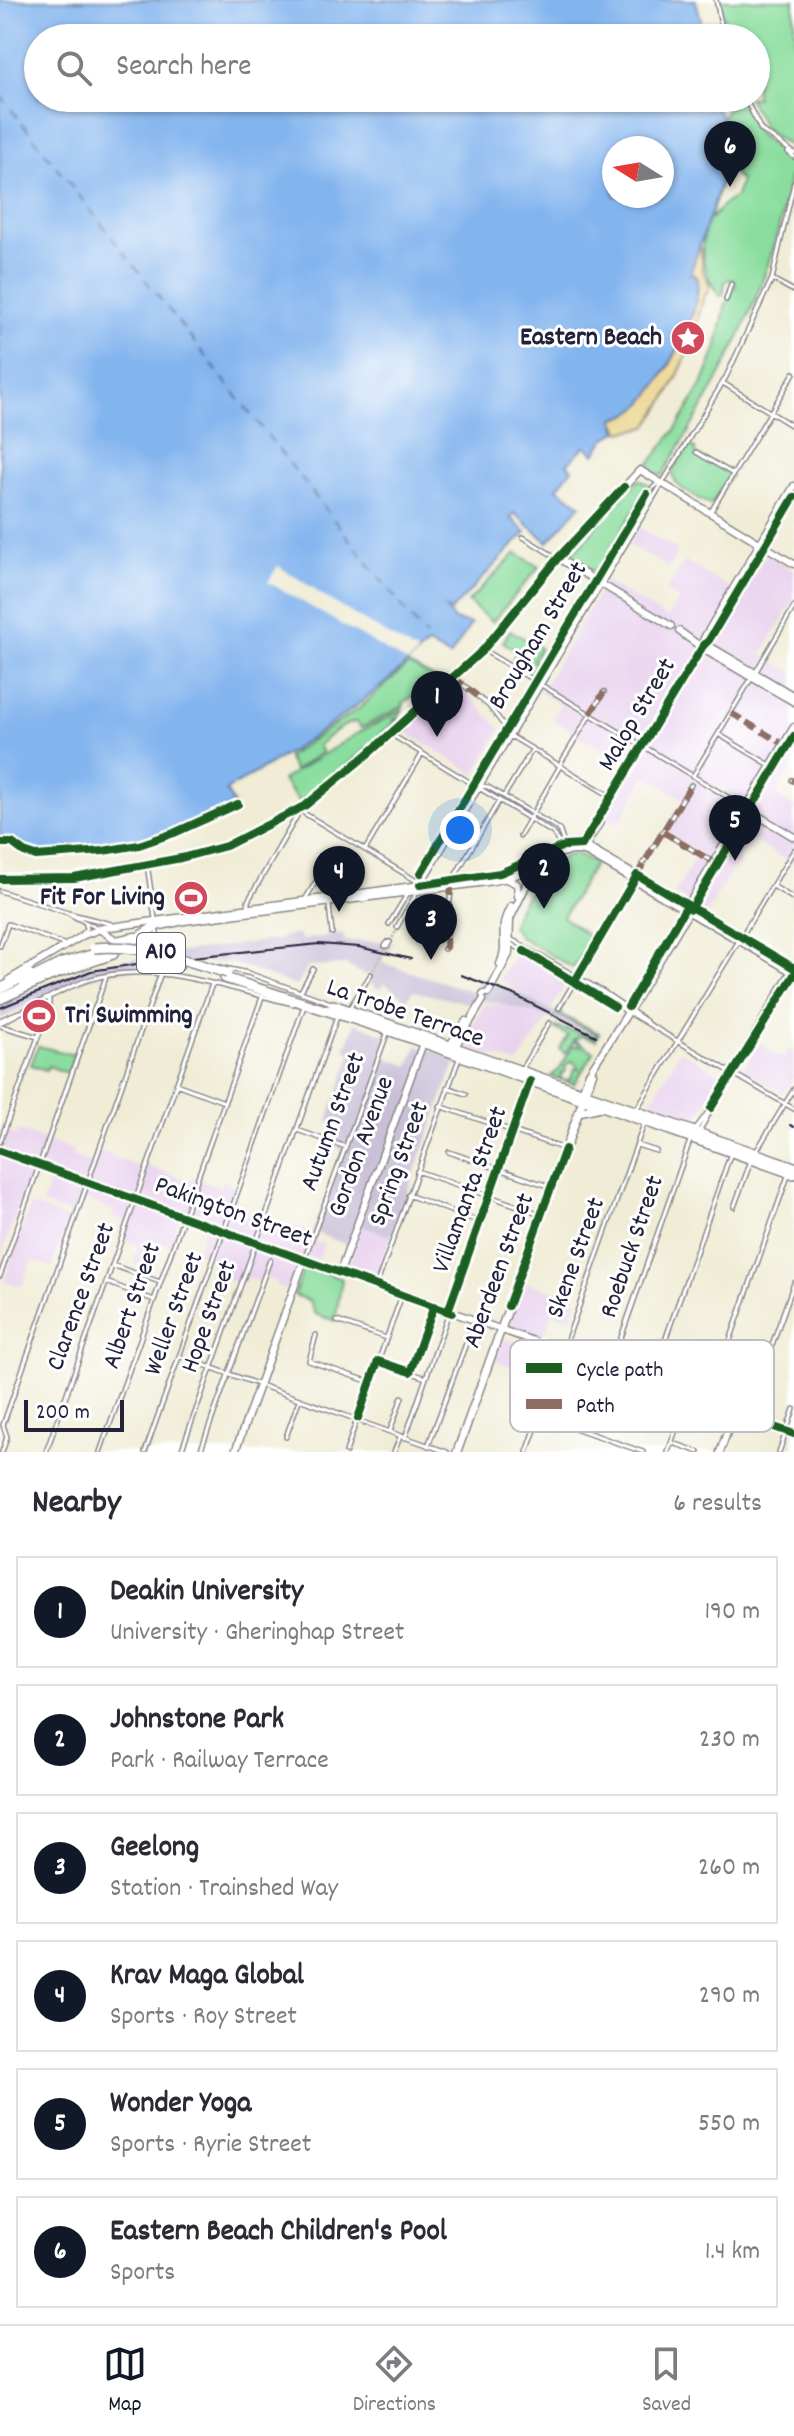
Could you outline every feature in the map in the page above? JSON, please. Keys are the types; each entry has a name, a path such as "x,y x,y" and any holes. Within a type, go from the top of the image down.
{"highway":[{"path":"128,944 154,926"},
{"name":"La Trobe Terrace","path":"0,992 50,967 94,951 143,954 226,975 424,1040"},
{"path":"0,992 113,954"},
{"name":"La Trobe Terrace","path":"226,975 388,1030 521,1070 601,1107 646,1118 731,1152 753,1156"},
{"name":"La Trobe Terrace","path":"457,1050 530,1081 636,1111 646,1118"},
{"name":"La Trobe Terrace","path":"693,1137 792,1171"}],"main road":[{"name":"Aberdeen Street","path":"457,1452 581,1096"}],"street":[{"path":"716,0 721,24"},
{"path":"752,112 761,130 794,155"},
{"name":"Brougham Street","path":"417,886 478,786 507,730 598,583 647,494 661,483 722,384 772,279 790,221 794,187"},
{"path":"772,279 794,291"},
{"path":"726,300 731,284"},
{"path":"710,513 794,373"},
{"path":"722,384 794,427"},
{"path":"696,452 733,475"},
{"path":"0,878 74,878 147,865 221,848 298,810 483,650 558,558 640,470 794,564"},
{"name":"Malop Street","path":"580,847 790,500 794,486"},
{"path":"523,537 671,626"},
{"path":"693,776 794,607"},
{"path":"679,631 708,652 794,699"},
{"path":"483,650 794,837"},
{"path":"454,677 480,698 510,736 612,797"},
{"name":"Brougham Street","path":"398,926 420,875 510,736 538,683"},
{"path":"520,836 604,692"},
{"path":"581,1096 596,1062 794,727"},
{"path":"389,733 555,835 563,848"},
{"path":"718,734 771,765"},
{"path":"688,909 713,862 794,736"},
{"path":"504,796 532,750"},
{"path":"365,850 422,754"},
{"path":"559,1008 691,785"},
{"path":"478,786 504,796 559,829 563,848"},
{"path":"444,949 456,874 499,801"},
{"path":"298,810 404,873 417,886"},
{"path":"248,911 248,901 298,810"},
{"path":"663,832 713,862"},
{"path":"563,837 793,971"},
{"path":"0,946 8,924 67,945 99,929 116,926 154,926 304,901 329,901 417,886 505,878 563,848 580,847"},
{"path":"636,1111 794,850"},
{"path":"304,901 327,863"},
{"path":"147,865 159,945 179,952"},
{"path":"468,882 523,869"},
{"path":"457,1050 463,1032 509,952 504,919 518,896 523,869"},
{"path":"500,971 490,983 503,959 510,919 526,886 523,869"},
{"path":"404,873 420,875"},
{"path":"505,878 517,884 518,896"},
{"path":"389,924 408,893 417,886"},
{"path":"773,886 794,899"},
{"path":"0,891 116,926"},
{"path":"248,911 408,893"},
{"path":"397,894 402,898 402,904"},
{"path":"329,901 332,933"},
{"path":"68,913 99,929 107,937 119,940 154,926"},
{"path":"0,992 87,929 85,922"},
{"path":"506,940 602,991 627,1012"},
{"path":"506,940 794,1109"},
{"path":"509,952 524,951"},
{"path":"213,966 241,971 301,991 339,1011"},
{"path":"0,1024 86,981 181,967"},
{"path":"301,991 313,969"},
{"name":"Roebuck Street","path":"620,1340 693,1137 793,971"},
{"path":"162,972 262,997 339,1011"},
{"path":"2,1452 7,1437 1,1426 162,972"},
{"path":"192,972 196,979"},
{"path":"339,1011 370,974"},
{"path":"0,1276 106,977"},
{"name":"Clarence Street","path":"46,1452 212,984"},
{"path":"598,996 602,991"},
{"path":"457,1050 485,994"},
{"name":"Albert Street","path":"100,1452 262,997"},
{"path":"0,1142 49,1007 49,999"},
{"name":"Weller Street","path":"145,1452 304,1006"},
{"name":"Hope Street","path":"181,1452 339,1011"},
{"path":"521,1070 549,1023"},
{"path":"0,1024 38,1037"},
{"path":"0,1024 0,1033"},
{"name":"Autumn Street","path":"235,1452 388,1030"},
{"path":"457,1050 462,1044 463,1032"},
{"name":"Gordon Avenue","path":"340,1272 424,1040"},
{"name":"Spring Street","path":"376,1286 452,1074 457,1050"},
{"name":"Villamanta Street","path":"394,1452 426,1378 530,1081"},
{"path":"176,1084 224,1102"},
{"path":"447,1087 466,1094"},
{"path":"734,1207 753,1156 794,1089"},
{"path":"646,1097 646,1118"},
{"path":"440,1106 565,1149"},
{"name":"Skene Street","path":"567,1340 646,1118"},
{"path":"296,1129 346,1147"},
{"path":"637,1145 656,1151"},
{"name":"Pakington Street","path":"0,1151 529,1340"},
{"path":"449,1152 551,1187"},
{"path":"665,1340 731,1152"},
{"path":"417,1171 541,1214"},
{"path":"731,1340 792,1171"},
{"path":"408,1195 480,1222"},
{"path":"200,1452 270,1260"},
{"path":"112,1265 160,1282"},
{"path":"106,1282 154,1300"},
{"path":"774,1340 794,1283"},
{"path":"346,1452 402,1295"},
{"path":"410,1372 434,1306"},
{"path":"337,1321 386,1338"},
{"path":"428,1446 474,1321"},
{"path":"316,1335 309,1361 371,1383"},
{"path":"179,1356 447,1452"},
{"path":"378,1361 426,1378"},
{"path":"390,1432 402,1397"},
{"path":"286,1437 299,1400"},
{"path":"779,1452 790,1432 794,1409"},
{"name":"Skene Street","path":"527,1452 534,1432"},
{"path":"587,1432 643,1452"},
{"path":"668,1452 675,1432"},
{"path":"720,1452 727,1432"},
{"path":"671,1442 699,1452"}],"shaded area":[{"path":"639,527 678,550 669,568 629,545"},
{"path":"766,554 794,571 794,600 762,654 794,673 794,690 789,688 783,701 794,707 794,763 776,795 794,807 794,865 751,839 707,913 674,894 698,853 665,832 684,799 647,776 618,824 605,816 632,767 552,719 560,704 540,692 606,581 667,618 679,599 666,591 685,561 742,595"},
{"path":"458,684 501,729 475,774 403,730"},
{"path":"343,934 345,941 393,942 388,949 392,953 385,951 382,963 474,992 480,979 515,991 595,1033 593,1036 548,1017 495,1002 473,999 468,1003 412,991 407,1000 384,983 380,989 371,984 369,980 372,975 368,973 366,976 346,965 308,967 297,986 232,963 201,962 108,973 69,984 0,1019 0,1003 86,968 123,960 282,939 283,936 299,935 301,940"},
{"path":"515,956 523,956 566,983 551,1010 524,994 518,1007 548,1018 518,1064 470,1048 465,1039 485,1003 516,1006 522,993 499,979"},
{"path":"355,1023 389,1036 382,1056 409,1066 417,1046 457,1058 391,1236 358,1225 350,1246 313,1232 342,1150 334,1146 341,1126 328,1121 352,1053 345,1050"},
{"path":"759,1043 782,1058 788,1049 794,1053 794,1078 784,1094 743,1070"},
{"path":"680,1050 722,1075 692,1126 651,1112 648,1108"},
{"path":"0,1129 15,1135 18,1130 73,1150 72,1156 94,1164 99,1150 140,1168 143,1164 190,1181 192,1177 220,1187 223,1181 236,1186 229,1207 289,1228 291,1225 313,1232 310,1240 324,1244 318,1259 301,1256 289,1291 266,1278 263,1283 247,1277 243,1285 225,1279 223,1286 209,1281 215,1258 197,1253 206,1220 182,1212 170,1246 150,1239 139,1264 133,1262 139,1245 124,1240 129,1223 112,1216 113,1210 79,1198 73,1215 42,1204 52,1174 33,1166 0,1259"},
{"path":"31,1205 68,1219 52,1267 32,1260 22,1287 4,1281"},
{"path":"361,1226 391,1236 377,1279 353,1270 349,1264"},
{"path":"524,1281 578,1300 572,1319 552,1313 543,1339 509,1326"},
{"path":"503,1338 510,1340 510,1366 496,1361"}],"green space":[{"path":"720,0 794,0 794,148 771,133 755,112 770,112 770,24 725,24"},
{"path":"726,112 746,112 757,133 792,162 784,206 760,288 726,363 662,476 647,467 678,426 702,385 716,350 726,304 736,285 735,280 729,279 720,296 704,265 705,231 676,219 717,136","holes":["725,166 741,180 736,197 724,204 710,220"]},
{"path":"689,444 695,448 696,454 731,475 711,505 687,492 673,478 672,472"},
{"path":"639,479 651,486 597,573 570,556"},
{"path":"516,553 539,567 492,622 468,602"},
{"path":"510,630 540,648 533,660 539,665 535,672 513,658 517,651 503,642"},
{"path":"408,665 437,679 403,703 404,706 361,728 357,722 337,730 318,746 322,752 294,771 287,757 361,707"},
{"path":"402,710 381,737 300,803 282,780 361,731"},
{"path":"569,855 579,855 595,863 563,917 593,939 573,968 519,936 512,926 520,906 542,875"},
{"path":"561,1009 563,1016 599,1033 596,1040 582,1036 574,1039 594,1052 574,1084 564,1081 571,1079 574,1069 579,1069 573,1061 565,1066 562,1080 551,1076 559,1070 573,1046 581,1047 574,1041 565,1054 560,1049 568,1036 551,1026 595,1037 597,1034 556,1014"},
{"path":"38,1046 74,1055 68,1073 48,1066 46,1070 31,1065"},
{"path":"305,1265 342,1279 335,1321 315,1314 310,1301 294,1295"}],"sand":[{"name":"Eastern Beach","path":"700,245 703,272 710,285 704,295 683,364 647,427 621,432 614,419 638,406 650,394 685,335 698,278 695,274 689,275"}],"water":[{"path":"0,0 696,0 702,24 24,24 24,112 718,112 723,118 716,144 725,170 690,274 694,274 697,286 696,302 682,341 661,379 642,404 629,414 614,419 618,431 605,439 595,454 585,446 567,464 572,469 557,488 581,505 548,542 514,513 511,518 526,532 451,611 446,609 454,620 471,624 450,657 428,644 332,724 226,790 234,805 137,843 102,850 25,852 13,841 0,842"}],"pier":[{"path":"278,566 418,653 408,663 268,582"}],"ferry route":[{"path":"0,95 426,637"}],"tunnel":[{"path":"390,942 399,926"},
{"path":"371,974 387,946"}],"railway":[{"path":"0,1008 91,971 163,960 319,944 359,947 411,959"},
{"path":"461,975 512,994 596,1036"},
{"path":"790,1125 794,1127"}],"marked path":[{"path":"454,677 480,698"},
{"path":"590,714 604,692"},
{"path":"731,713 780,742"},
{"path":"637,875 691,785"},
{"path":"663,832 713,862"},
{"path":"444,949 451,888"}],"cycle path":[{"path":"0,879 74,878 181,858 226,846 306,805 368,754 483,650 558,558 624,487"},
{"path":"421,873 647,494"},
{"path":"565,846 582,845 794,497"},
{"path":"691,909 794,736"},
{"path":"0,843 12,843 36,856 103,851 139,845 174,833 238,804"},
{"path":"420,885 500,873 561,847"},
{"path":"575,981 637,875 794,968"},
{"path":"628,1007 684,910"},
{"path":"524,951 615,1007"},
{"path":"711,1108 794,975"},
{"path":"448,1311 530,1081"},
{"path":"508,1306 565,1149"},
{"path":"0,1151 452,1313"},
{"path":"358,1418 378,1361 410,1372 434,1306"},
{"path":"774,1427 794,1434"}],"place":[{"name":"Eastern Beach Children's Pool","path":"730,187"},
{"name":"Eastern Beach","path":"688,338"},
{"name":"Deakin University","path":"437,737"},
{"name":"Wonder Yoga","path":"735,861"},
{"name":"Fit For Living","path":"191,898"},
{"name":"Johnstone Park","path":"544,909"},
{"name":"Krav Maga Global","path":"339,912"},
{"name":"Geelong","path":"431,960"},
{"name":"Tri Swimming","path":"39,1016"}]}
